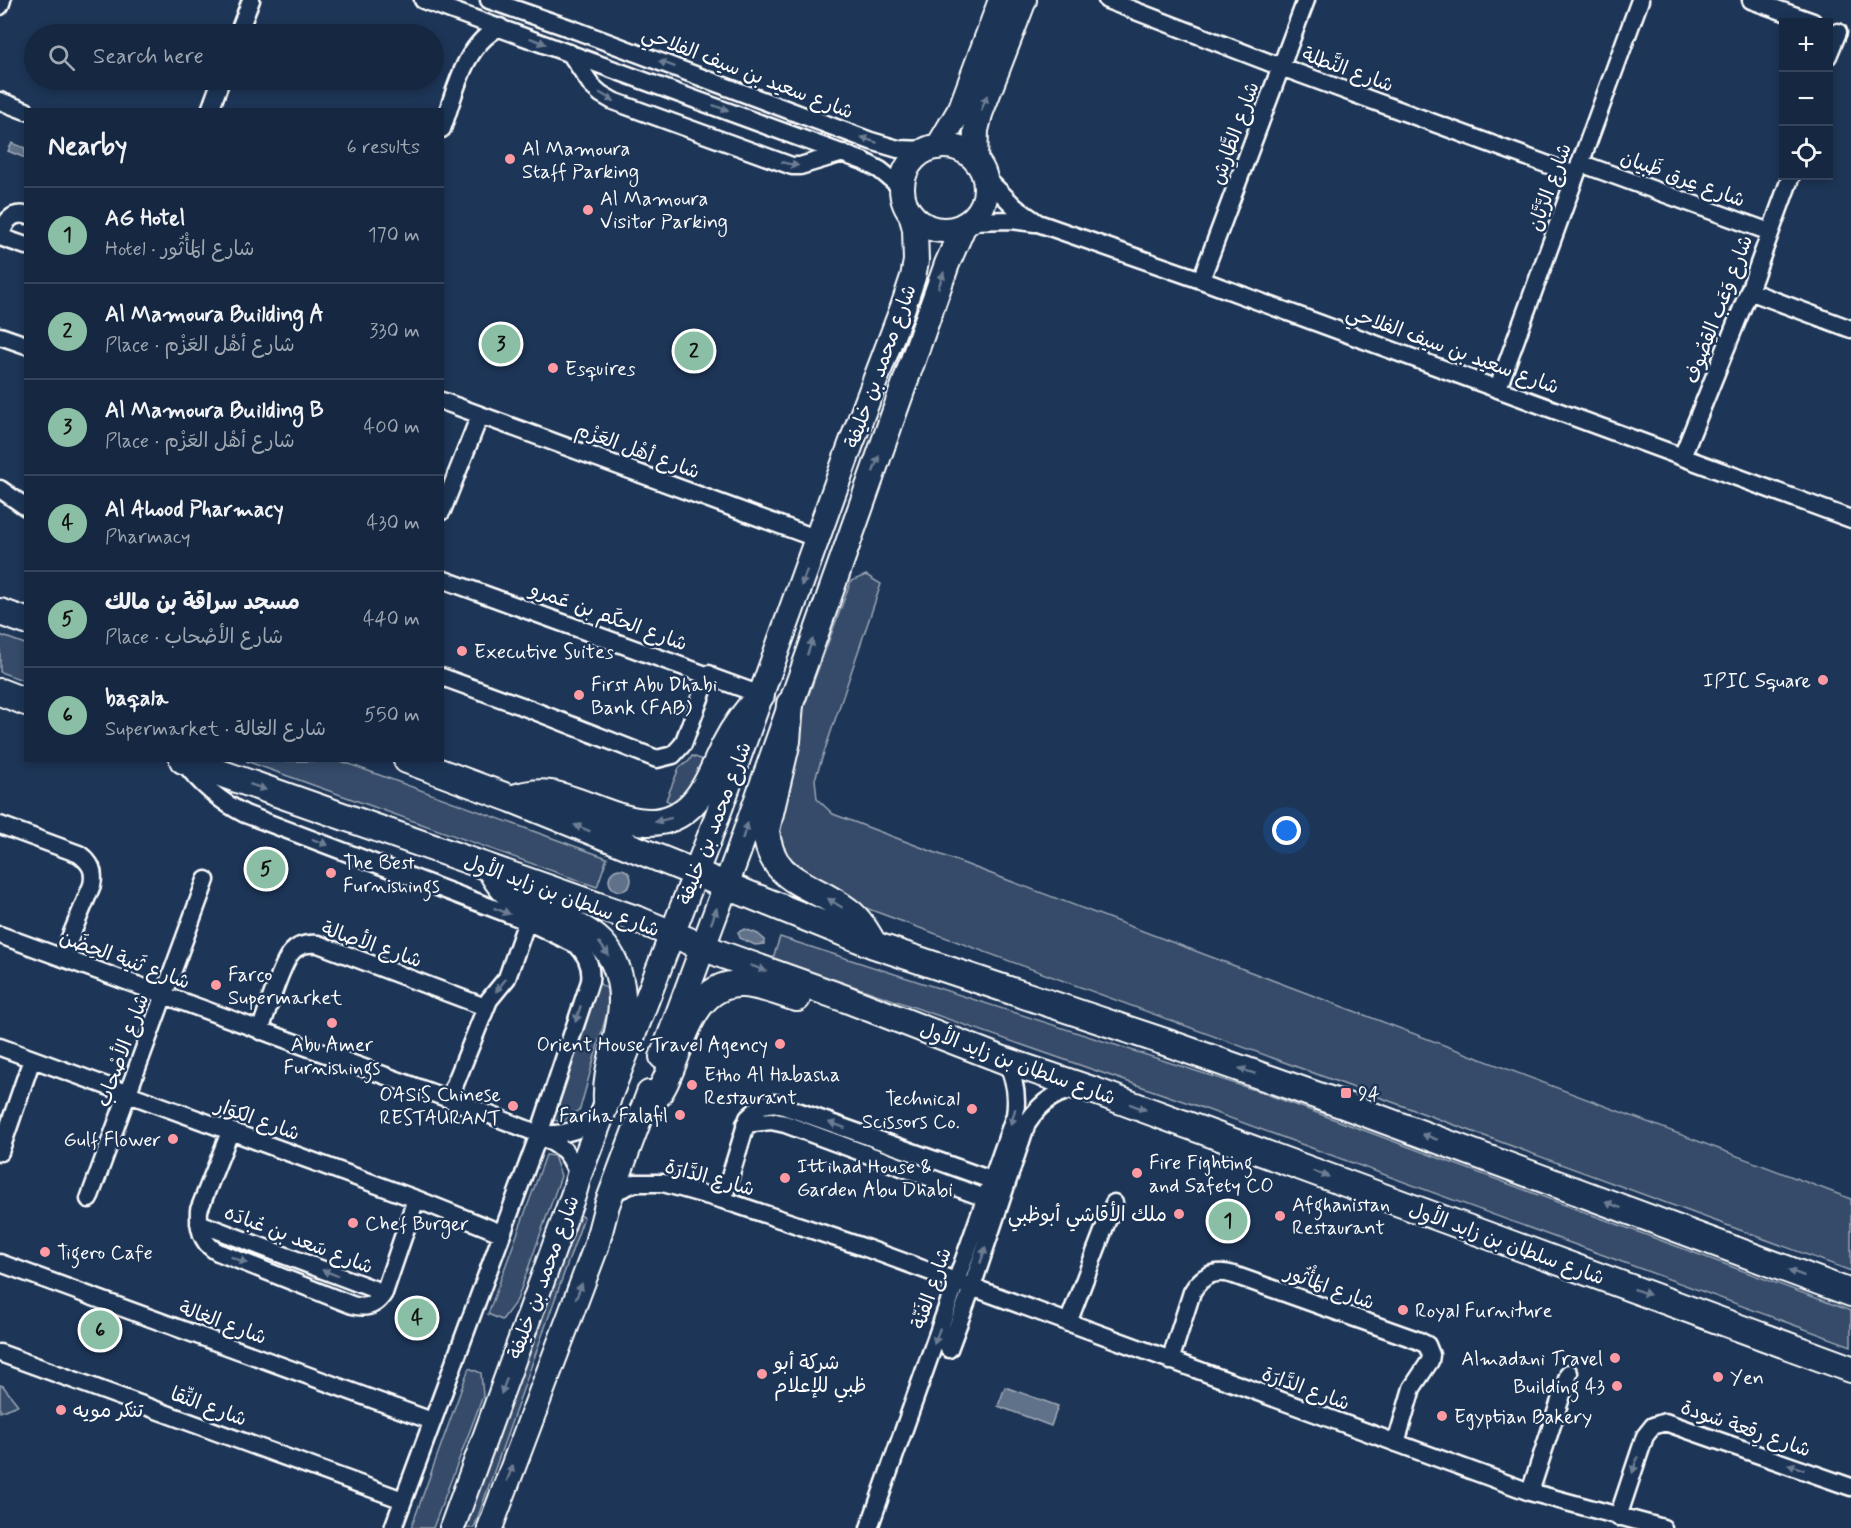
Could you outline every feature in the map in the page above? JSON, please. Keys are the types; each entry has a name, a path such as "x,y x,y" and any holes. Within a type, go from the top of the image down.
{"main road":[{"path":"1001,0 961,108 932,149 914,159 905,172 902,188 904,202 919,222 930,227 941,230 953,229 967,223 978,212 984,200 986,188 980,168 976,130 1024,0"},
{"path":"932,149 958,148 980,168"},
{"name":"شارع محمد بن خليفة","path":"452,1528 579,1175 695,874 913,277 917,245 911,214"},
{"name":"شارع محمد بن خليفة","path":"490,1528 596,1247 612,1193 725,886 947,264 967,223"},
{"path":"0,612 24,620"},
{"path":"0,692 24,701"},
{"path":"512,799 532,794 552,795 647,823 675,817 699,795 734,728 761,695"},
{"path":"790,704 787,741 766,830 771,855 786,875 850,912 864,927 874,945"},
{"name":"شارع سلطان بن زايد الأول","path":"189,762 671,934 1006,1061 1851,1369"},
{"path":"411,762 512,799 874,945 1165,1042 1341,1104 1851,1293"},
{"path":"490,869 497,881 516,900 583,928 600,943 613,962 621,985 621,1010 604,1108"},
{"path":"642,1111 663,1087 698,1006 715,990 734,984 744,984 810,1001 832,1002 846,999"},
{"path":"649,991 660,985 667,985 678,992 682,1005"}],"street":[{"path":"0,6 2,0"},
{"path":"242,24 251,0"},
{"path":"423,0 843,153 880,170 902,188"},
{"name":"شارع سعيد بن سيف الفلاحي","path":"489,0 871,141 898,149 932,149"},
{"name":"شارع النَّطلة","path":"1107,0 1281,67 1578,169"},
{"name":"شارع الطَّارِش","path":"1202,280 1305,0"},
{"name":"شارع الرَّيَّان","path":"1498,388 1640,0"},
{"path":"1752,0 1802,18"},
{"path":"463,14 469,30 469,56"},
{"path":"444,124 469,56 485,36 500,27"},
{"path":"570,53 586,79 601,94 644,113 792,166 800,166 843,153"},
{"path":"211,108 217,90"},
{"path":"0,101 24,110"},
{"name":"شارع سعيد بن سيف الفلاحي","path":"980,168 1009,202 1038,223"},
{"name":"شارع عِرق ظَبيان","path":"1578,169 1770,232"},
{"name":"شارع وَعَب القِصُوف","path":"1682,458 1749,291 1790,180"},
{"path":"24,215 9,218 0,237 24,245"},
{"name":"شارع سعيد بن سيف الفلاحي","path":"967,223 1011,220 1038,223 1202,280 1851,519"},
{"path":"1749,291 1851,329"},
{"path":"0,336 24,344"},
{"name":"شارع أهْل العَزْم","path":"444,402 818,539"},
{"path":"444,504 480,415"},
{"path":"0,489 24,506"},
{"name":"شارع الحكَم بن عَمرو","path":"444,580 709,674 761,695"},
{"path":"444,678 657,759 673,755 683,744 709,674"},
{"path":"185,762 205,788 245,814 527,921 577,945 587,958 591,973 590,981 539,1134 393,1528"},
{"path":"0,825 79,854 92,867 92,885 62,957"},
{"name":"شارع الأصْحاب","path":"89,1199 207,880"},
{"path":"449,1099 485,1007 507,978 527,921"},
{"name":"شارع ثَنية الحِضَن","path":"0,935 539,1134 564,1150 579,1175"},
{"name":"شارع الأصالة","path":"260,1031 288,957 301,945 309,944 318,944 485,1007"},
{"name":"شارع الكوَار","path":"0,1047 416,1199 501,1233"},
{"path":"0,1151 32,1059"},
{"name":"شارع الفَنّة","path":"949,1349 985,1198 1015,1115 1014,1081 1006,1061"},
{"name":"شارع الفَنّة","path":"869,1528 1027,1123 1034,1112 1052,1097 1075,1089 1087,1089"},
{"path":"723,1200 745,1124 757,1108 769,1104 780,1104 991,1180"},
{"name":"شارع ثَنية الحِضَن","path":"539,1134 576,1131 604,1108"},
{"path":"745,1124 771,1121 785,1124 985,1198"},
{"name":"شارع سَعد بن عُبادَه","path":"230,1132 202,1202 199,1223 384,1293 416,1199"},
{"name":"شارع الدَّارَة","path":"612,1193 622,1187 649,1182 676,1186 723,1200 964,1284 1530,1492 1663,1528"},
{"path":"1068,1323 1114,1203"},
{"name":"شارع الغالة","path":"0,1263 432,1421"},
{"name":"شارع المَأْثُور","path":"1170,1361 1192,1292 1204,1276 1214,1272 1234,1275 1417,1340 1427,1345 1431,1355 1430,1361 1412,1388 1396,1443"},
{"name":"شارع النِّقا","path":"0,1353 403,1500"},
{"path":"1530,1492 1569,1373"},
{"name":"شارع رِقعة سُودة","path":"1618,1517 1645,1436 1653,1426 1665,1422 1851,1487"}],"shaded area":[{"path":"12,143 24,148 24,158 8,151"},
{"path":"866,575 881,584 815,779 817,799 833,814 1851,1199 1851,1271 863,907 794,864 779,851 772,834 789,748 851,581"},
{"path":"0,635 24,644 24,681 0,672"},
{"path":"692,756 706,761 679,807 666,800 679,768"},
{"path":"249,762 344,762 607,858 597,887"},
{"path":"620,869 628,872 631,880 628,888 620,891 612,888 609,880 612,872"},
{"path":"745,929 758,934 764,939 764,944 755,945 740,938 738,932"},
{"path":"780,937 1258,1091 1851,1311 1851,1346 1200,1107 773,958"},
{"path":"599,983 607,989 608,1009 580,1109 562,1122 553,1120"},
{"path":"546,1155 554,1156 561,1176 517,1300 502,1320 488,1314"},
{"path":"574,1212 584,1217 474,1528 463,1528"},
{"path":"469,1368 481,1373 483,1396 433,1528 411,1528"},
{"path":"0,1385 18,1405 0,1412"},
{"path":"1005,1387 1058,1406 1051,1426 998,1406"}],"place":[{"name":"Al Mamoura Staff Parking","path":"510,159"},
{"name":"Al Mamoura Visitor Parking","path":"588,210"},
{"name":"Al Mamoura Building B","path":"501,344"},
{"name":"Al Mamoura Building A","path":"694,351"},
{"name":"Esquires","path":"553,368"},
{"name":"Executive Suites","path":"462,651"},
{"name":"IPIC Square","path":"1823,680"},
{"name":"First Abu Dhabi Bank (FAB)","path":"579,695"},
{"name":"مسجد سراقة بن مالك","path":"266,869"},
{"name":"The Best Furnishings","path":"331,873"},
{"name":"Farco Supermarket","path":"216,985"},
{"name":"Abu Amer Furnishings","path":"332,1023"},
{"name":"Orient House Travel Agency","path":"780,1044"},
{"name":"Etho Al Habasha Restaurant","path":"692,1085"},
{"name":"94","path":"1346,1093"},
{"name":"OASiS Chinese RESTAURANT","path":"513,1106"},
{"name":"Technical Scissors Co.","path":"972,1109"},
{"name":"Fariha Falafil","path":"680,1115"},
{"name":"Gulf Flower","path":"173,1139"},
{"name":"Fire Fighting and Safety CO","path":"1137,1173"},
{"name":"Ittihad House & Garden Abu Dhabi","path":"785,1178"},
{"name":"ملك الأقاشي أبوظبي","path":"1179,1214"},
{"name":"Afghanistan Restaurant","path":"1280,1216"},
{"name":"AG Hotel","path":"1228,1221"},
{"name":"Chef Burger","path":"353,1223"},
{"name":"Tigero Cafe","path":"45,1252"},
{"name":"Royal Furniture","path":"1403,1310"},
{"name":"Al Ahood Pharmacy","path":"417,1318"},
{"name":"baqala","path":"100,1330"},
{"name":"Almadani Travel","path":"1615,1358"},
{"name":"شركة أبو ظبي للإعلام","path":"762,1374"},
{"name":"Yen","path":"1718,1377"},
{"name":"Building 43","path":"1617,1386"},
{"name":"تنكر مويه","path":"61,1410"},
{"name":"Egyptian Bakery","path":"1442,1416"}]}
